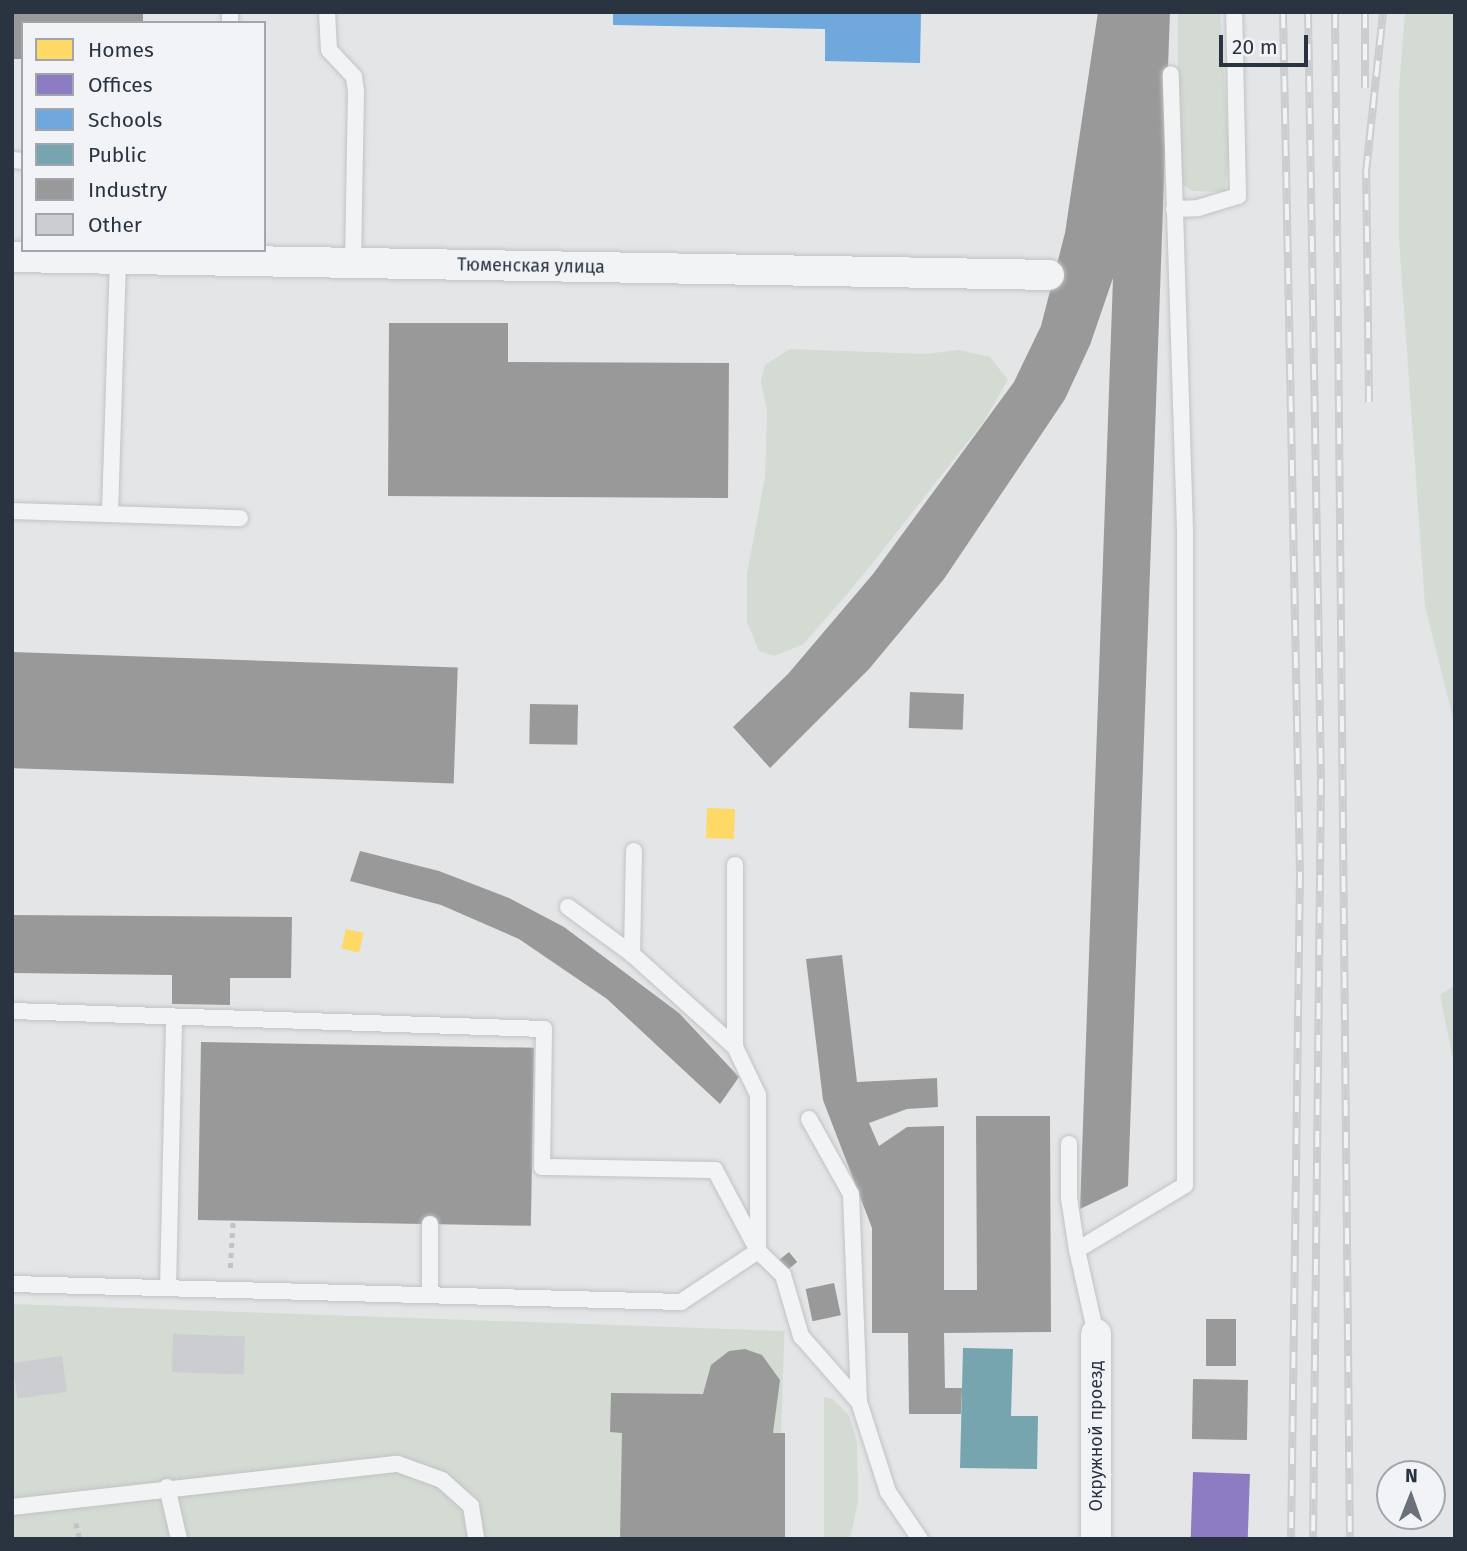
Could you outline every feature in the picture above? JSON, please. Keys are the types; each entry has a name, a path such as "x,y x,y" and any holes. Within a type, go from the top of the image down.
{"street":[{"name":"Тюменская улица","path":"12,257 1049,275"},
{"name":"Окружной проезд","path":"1096,1334 1096,1539"}],"lane":[{"path":"327,12 329,50 354,76 356,91 353,262"},
{"path":"1174,209 1199,208 1238,196 1234,12"},
{"path":"1076,1250 1185,1185 1185,530 1171,74"},
{"path":"110,513 118,259"},
{"path":"12,511 240,518"},
{"path":"632,954 634,852"},
{"path":"735,865 735,1046"},
{"path":"568,908 632,954 735,1046 758,1095 758,1251"},
{"path":"12,1011 544,1029 542,1167 715,1170 758,1251 783,1275 800,1336 859,1402"},
{"path":"168,1288 174,1017"},
{"path":"809,1119 851,1194 859,1402 888,1492 920,1539"},
{"path":"1069,1144 1076,1250 1096,1334"},
{"path":"430,1224 430,1295"},
{"path":"12,1284 681,1302 758,1251"},
{"path":"12,1507 167,1487 398,1464 442,1480 471,1506 476,1539"},
{"path":"167,1487 179,1539"}],"path":[{"path":"229,1290 233,1220"}],"shaded area":[{"path":"1178,12 1220,12 1229,150 1225,192 1192,191 1179,182"},
{"path":"1405,12 1455,12 1455,726 1425,606 1399,239 1399,90"},
{"path":"790,349 925,354 959,350 990,357 1008,380 984,421 864,574 804,644 774,656 759,651 747,622 747,574 765,477 767,412 761,381 765,365"},
{"path":"1455,985 1455,1069 1440,995"},
{"path":"12,1304 785,1331 777,1539 12,1539"},
{"path":"824,1397 833,1399 849,1416 857,1442 858,1501 850,1539 824,1539"}],"building: Homes":[{"path":"707,808 735,809 734,839 706,838"},
{"path":"346,929 364,933 359,953 342,948"}],"building: Offices":[{"path":"1193,1472 1250,1474 1248,1539 1191,1537"}],"building: Schools":[{"path":"613,12 921,12 920,63 825,61 825,29 613,25"}],"building: Public":[{"path":"963,1348 1013,1349 1011,1416 1038,1416 1037,1469 960,1468"}],"building: Industry":[{"path":"12,12 143,12 143,21 21,21 21,59 12,59"},
{"path":"1098,12 1170,12 1128,1186 1080,1209 1113,278 1090,345 1065,399 944,579 869,669 770,768 733,727 788,674 873,574 1014,382 1041,326 1065,233"},
{"path":"389,323 508,323 508,362 729,363 728,498 388,496"},
{"path":"12,652 458,668 454,783 12,768"},
{"path":"910,692 964,694 963,730 909,728"},
{"path":"530,704 578,705 577,745 529,744"},
{"path":"360,851 439,871 509,898 564,927 679,1013 739,1077 720,1104 607,999 519,939 441,905 350,881"},
{"path":"12,915 292,917 291,978 230,978 230,1005 172,1004 172,975 12,973"},
{"path":"842,955 857,1082 937,1078 938,1107 907,1109 869,1123 879,1146 907,1127 944,1126 944,1290 977,1290 976,1116 1050,1116 1051,1332 944,1333 945,1388 962,1388 961,1414 909,1414 908,1333 872,1333 872,1228 823,1100 806,959"},
{"path":"201,1042 534,1048 531,1226 198,1220"},
{"path":"789,1252 797,1262 786,1271 778,1261"},
{"path":"834,1283 841,1315 812,1321 806,1289"},
{"path":"1206,1319 1236,1319 1236,1366 1206,1366"},
{"path":"745,1349 762,1355 780,1380 773,1433 785,1433 785,1539 620,1539 622,1433 610,1432 611,1393 703,1394 711,1365 729,1351"},
{"path":"1193,1379 1248,1380 1247,1440 1192,1439"}],"building: Other":[{"path":"173,1334 245,1337 244,1374 172,1372"},
{"path":"62,1356 67,1392 17,1399 12,1363"}],"railway":[{"path":"1283,12 1300,872 1291,1539"},
{"path":"1308,12 1321,779 1313,1539"},
{"path":"1335,12 1350,1539"},
{"path":"1365,12 1365,88"},
{"path":"1369,402 1366,172 1383,12"}]}
